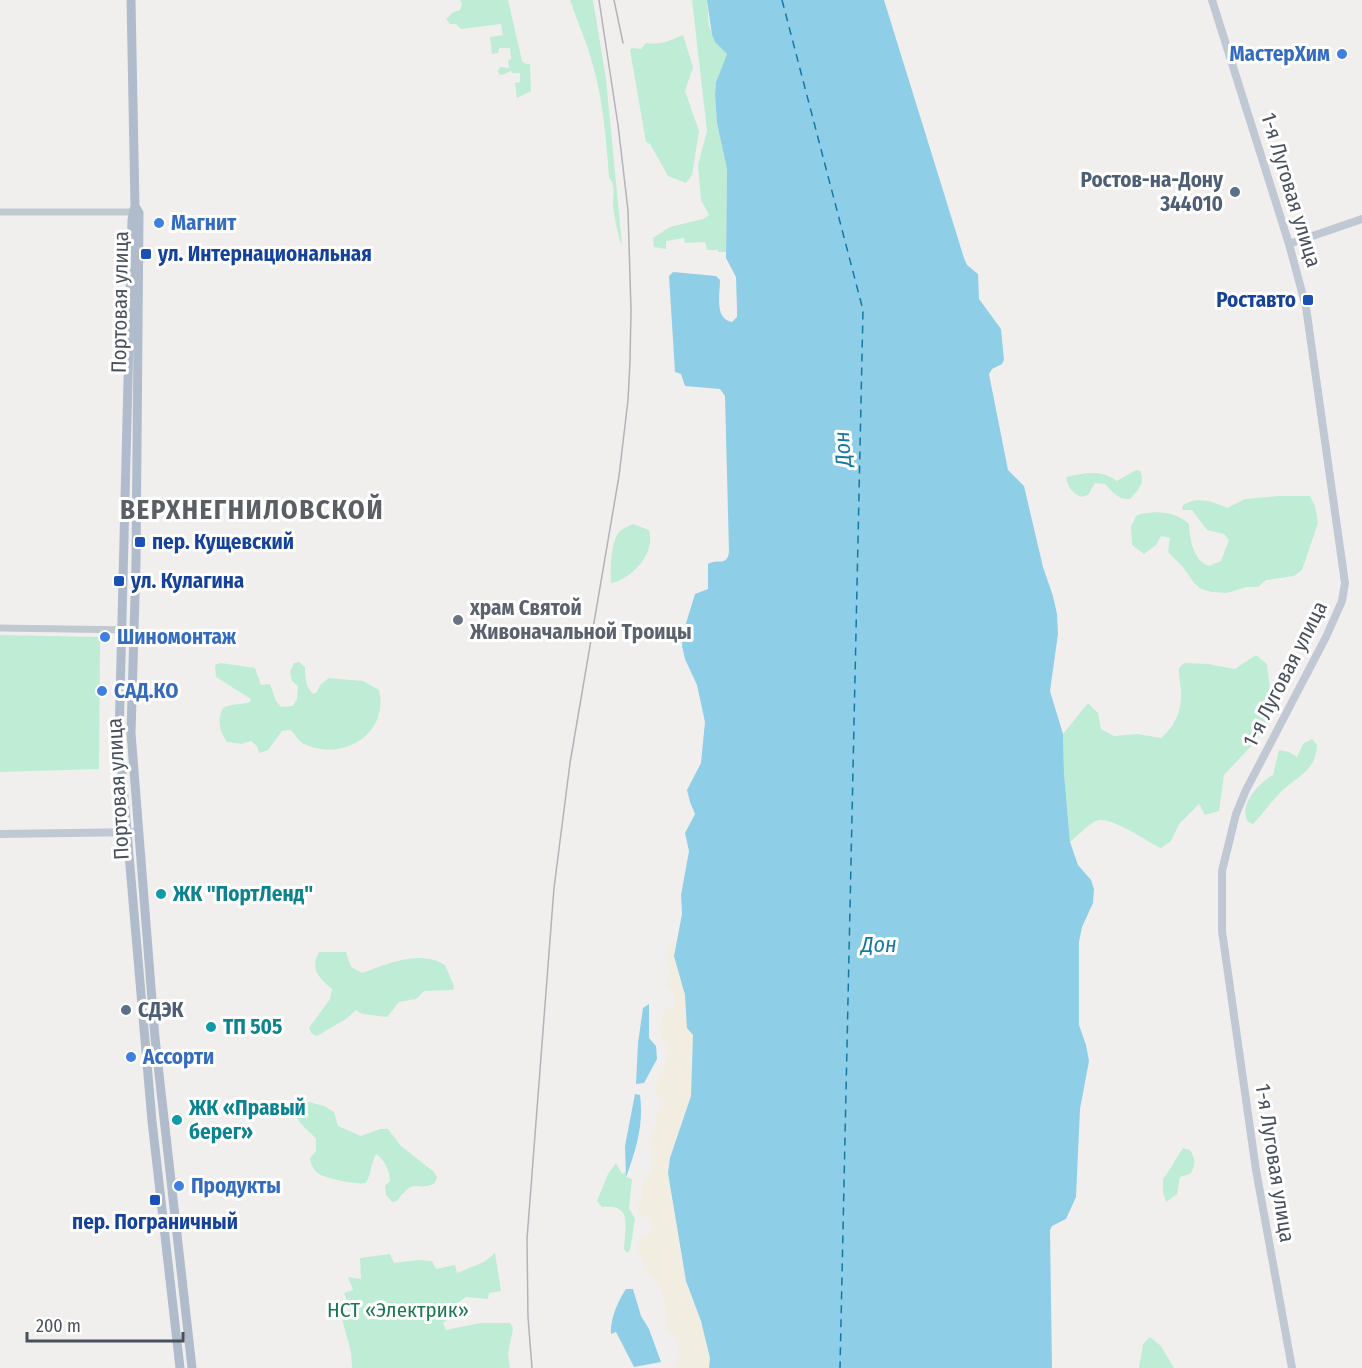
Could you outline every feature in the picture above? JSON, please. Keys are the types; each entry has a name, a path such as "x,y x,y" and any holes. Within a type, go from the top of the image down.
{"main road":[{"name":"Портовая улица","path":"131,0 134,209 119,739 152,1120 180,1368"},
{"name":"1-я Луговая улица","path":"1212,0 1289,244 1306,307 1345,583 1342,601 1326,637 1236,814 1222,871 1221,905 1225,960 1256,1170 1292,1368"},
{"name":"Портовая улица","path":"134,209 139,213 139,220 131,719 155,1038 192,1368"},
{"path":"1289,244 1362,219"},
{"path":"120,721 126,724 131,719"},
{"path":"0,834 138,831"}],"street":[{"path":"0,212 134,209"},
{"path":"0,628 134,630"}],"green space":[{"path":"460,0 508,0 522,61 530,64 531,91 517,98 515,83 520,82 520,73 511,71 499,74 500,67 509,68 508,60 511,59 510,48 499,48 498,53 492,54 490,37 503,35 501,24 461,29 456,24 450,24 446,19 452,13 460,10 462,4"},
{"path":"570,0 593,0 606,79 622,245 614,213 613,187 609,177 599,90 590,54"},
{"path":"692,0 707,0 709,26 715,42 727,54 716,82 715,95 717,123 727,169 726,252 707,250 705,242 685,243 684,238 666,241 666,249 654,247 653,238 670,227 703,219 709,215 701,200 698,165 707,131"},
{"path":"683,35 693,67 685,91 699,131 692,175 686,183 668,176 650,144 646,142 630,50 632,48 641,49 646,43 661,43"},
{"path":"1136,470 1142,475 1142,483 1130,499 1119,497 1105,484 1095,483 1088,495 1081,497 1070,489 1066,477 1099,473 1117,481"},
{"path":"1310,496 1315,506 1318,523 1302,570 1294,576 1266,580 1258,587 1246,587 1227,593 1212,592 1201,589 1194,583 1183,567 1168,552 1170,538 1161,536 1156,545 1144,554 1132,545 1131,526 1137,515 1151,512 1171,514 1189,524 1196,554 1209,566 1221,561 1229,540 1224,534 1207,530 1192,510 1182,510 1183,505 1188,502 1205,500 1227,508 1245,499"},
{"path":"633,524 649,530 650,539 646,556 634,571 619,581 611,583 611,558 615,539 620,531"},
{"path":"0,635 100,637 99,769 0,772"},
{"path":"1256,655 1267,664 1272,708 1267,723 1256,741 1224,775 1219,811 1205,815 1199,804 1179,824 1171,841 1161,848 1119,825 1102,820 1089,825 1070,842 1063,734 1088,703 1098,713 1101,729 1114,736 1138,734 1161,738 1174,723 1179,712 1181,689 1179,668 1184,663 1208,664 1235,669"},
{"path":"299,662 305,667 307,685 313,694 329,678 363,681 379,690 381,703 379,715 374,726 366,735 346,747 321,749 301,742 290,730 282,731 268,750 259,753 257,746 251,741 241,744 227,742 220,725 223,708 250,702 251,699 216,677 215,665 221,663 255,668 261,685 270,684 276,701 281,707 293,706 297,699 298,686 292,681 290,672 294,663"},
{"path":"1312,739 1317,745 1316,754 1309,768 1278,795 1253,824 1248,822 1246,809 1248,802 1256,789 1273,775 1279,750 1297,757 1303,744"},
{"path":"319,952 346,952 351,967 362,973 414,958 435,960 445,965 454,986 453,990 424,991 416,999 399,1002 387,1017 362,1014 356,1010 346,1019 317,1036 312,1034 309,1028 330,999 332,989 323,981 315,968"},
{"path":"305,1101 324,1106 334,1112 338,1126 361,1136 380,1129 388,1129 401,1146 434,1172 437,1177 435,1183 429,1186 412,1187 397,1201 392,1202 386,1195 385,1186 390,1181 388,1170 376,1154 366,1183 342,1181 319,1174 315,1171 310,1158 316,1151 316,1139 297,1118 297,1113"},
{"path":"1183,1148 1190,1150 1192,1154 1193,1168 1190,1174 1180,1177 1177,1194 1166,1202 1163,1179"},
{"path":"616,1163 622,1174 626,1172 626,1177 632,1179 629,1208 635,1219 630,1250 627,1253 624,1249 626,1224 623,1213 612,1207 602,1207 597,1201 608,1174"},
{"name":"НСТ «Электрик»","path":"495,1253 501,1291 489,1293 488,1299 466,1297 453,1306 454,1315 443,1323 446,1330 480,1323 510,1323 513,1328 508,1354 510,1368 352,1368 351,1352 341,1315 351,1310 344,1293 353,1290 348,1277 361,1279 360,1258 390,1254 394,1263 432,1261 436,1269 455,1265 457,1273 484,1262"},
{"path":"1150,1337 1161,1346 1174,1368 1139,1368 1143,1344"}],"sand":[{"path":"675,941 674,956 682,978 693,1035 692,1088 687,1110 670,1158 668,1173 683,1266 706,1335 710,1358 709,1368 672,1368 680,1355 675,1337 666,1328 665,1304 660,1288 651,1276 644,1273 645,1266 638,1250 640,1238 652,1232 651,1219 639,1214 637,1206 642,1198 642,1187 653,1163 651,1136 656,1115 663,1103 656,1095 656,1090 668,1055 661,1032 662,1019 666,1006 671,1010 675,1009 674,991 665,987 670,978 667,953 670,942"}],"water":[{"name":"Дон","path":"707,0 884,0 964,258 967,265 978,274 979,299 1001,329 1004,360 989,374 1008,470 1024,486 1043,567 1057,614 1058,634 1050,691 1063,734 1070,842 1078,865 1091,880 1094,889 1093,903 1082,927 1079,942 1079,1025 1089,1061 1080,1109 1076,1197 1066,1219 1052,1226 1050,1230 1052,1368 709,1368 710,1358 701,1321 686,1281 668,1173 670,1158 691,1096 693,1035 687,1028 685,995 674,956 682,914 681,895 689,851 685,833 695,814 687,790 701,763 705,722 697,685 685,659 682,646 683,633 695,594 708,589 708,564 724,561 729,552 725,396 720,389 685,386 681,374 675,372 669,276 673,272 716,276 720,280 720,311 726,320 732,322 737,317 736,277 726,258 727,169 717,123 715,95 716,82 727,54 715,42 712,35"},
{"path":"649,1004 649,1038 656,1046 657,1059 644,1083 636,1084 643,1008"},
{"path":"635,1094 640,1095 640,1127 626,1177 625,1146"},
{"path":"626,1289 633,1289 641,1316 649,1329 661,1362 634,1367 616,1332 611,1334 615,1310"}],"ferry route":[{"path":"782,0 863,310 840,1368"}],"railway":[{"path":"532,1368 528,1317 527,1239 554,888 570,763 619,476 630,361 628,210 599,0"},
{"path":"614,0 623,43"}],"place":[{"name":"МастерХим","path":"1342,54"},
{"name":"Ростов-на-Дону 344010","path":"1235,192"},
{"name":"Магнит","path":"159,223"},
{"name":"ул. Интернациональная","path":"146,254"},
{"name":"Роставто","path":"1308,300"},
{"name":"пер. Кущевский","path":"140,542"},
{"name":"ул. Кулагина","path":"119,581"},
{"name":"храм Святой Живоначальной Троицы","path":"458,620"},
{"name":"Шиномонтаж","path":"105,637"},
{"name":"САД.КО","path":"102,691"},
{"name":"ЖК \"ПортЛенд\"","path":"161,894"},
{"name":"СДЭК","path":"126,1010"},
{"name":"ТП 505","path":"211,1027"},
{"name":"Ассорти","path":"131,1057"},
{"name":"ЖК «Правый берег»","path":"177,1120"},
{"name":"Продукты","path":"179,1186"},
{"name":"пер. Пограничный","path":"155,1200"}],"district":[{"name":"ВЕРХНЕГНИЛОВСКОЙ","path":"252,510"}]}
